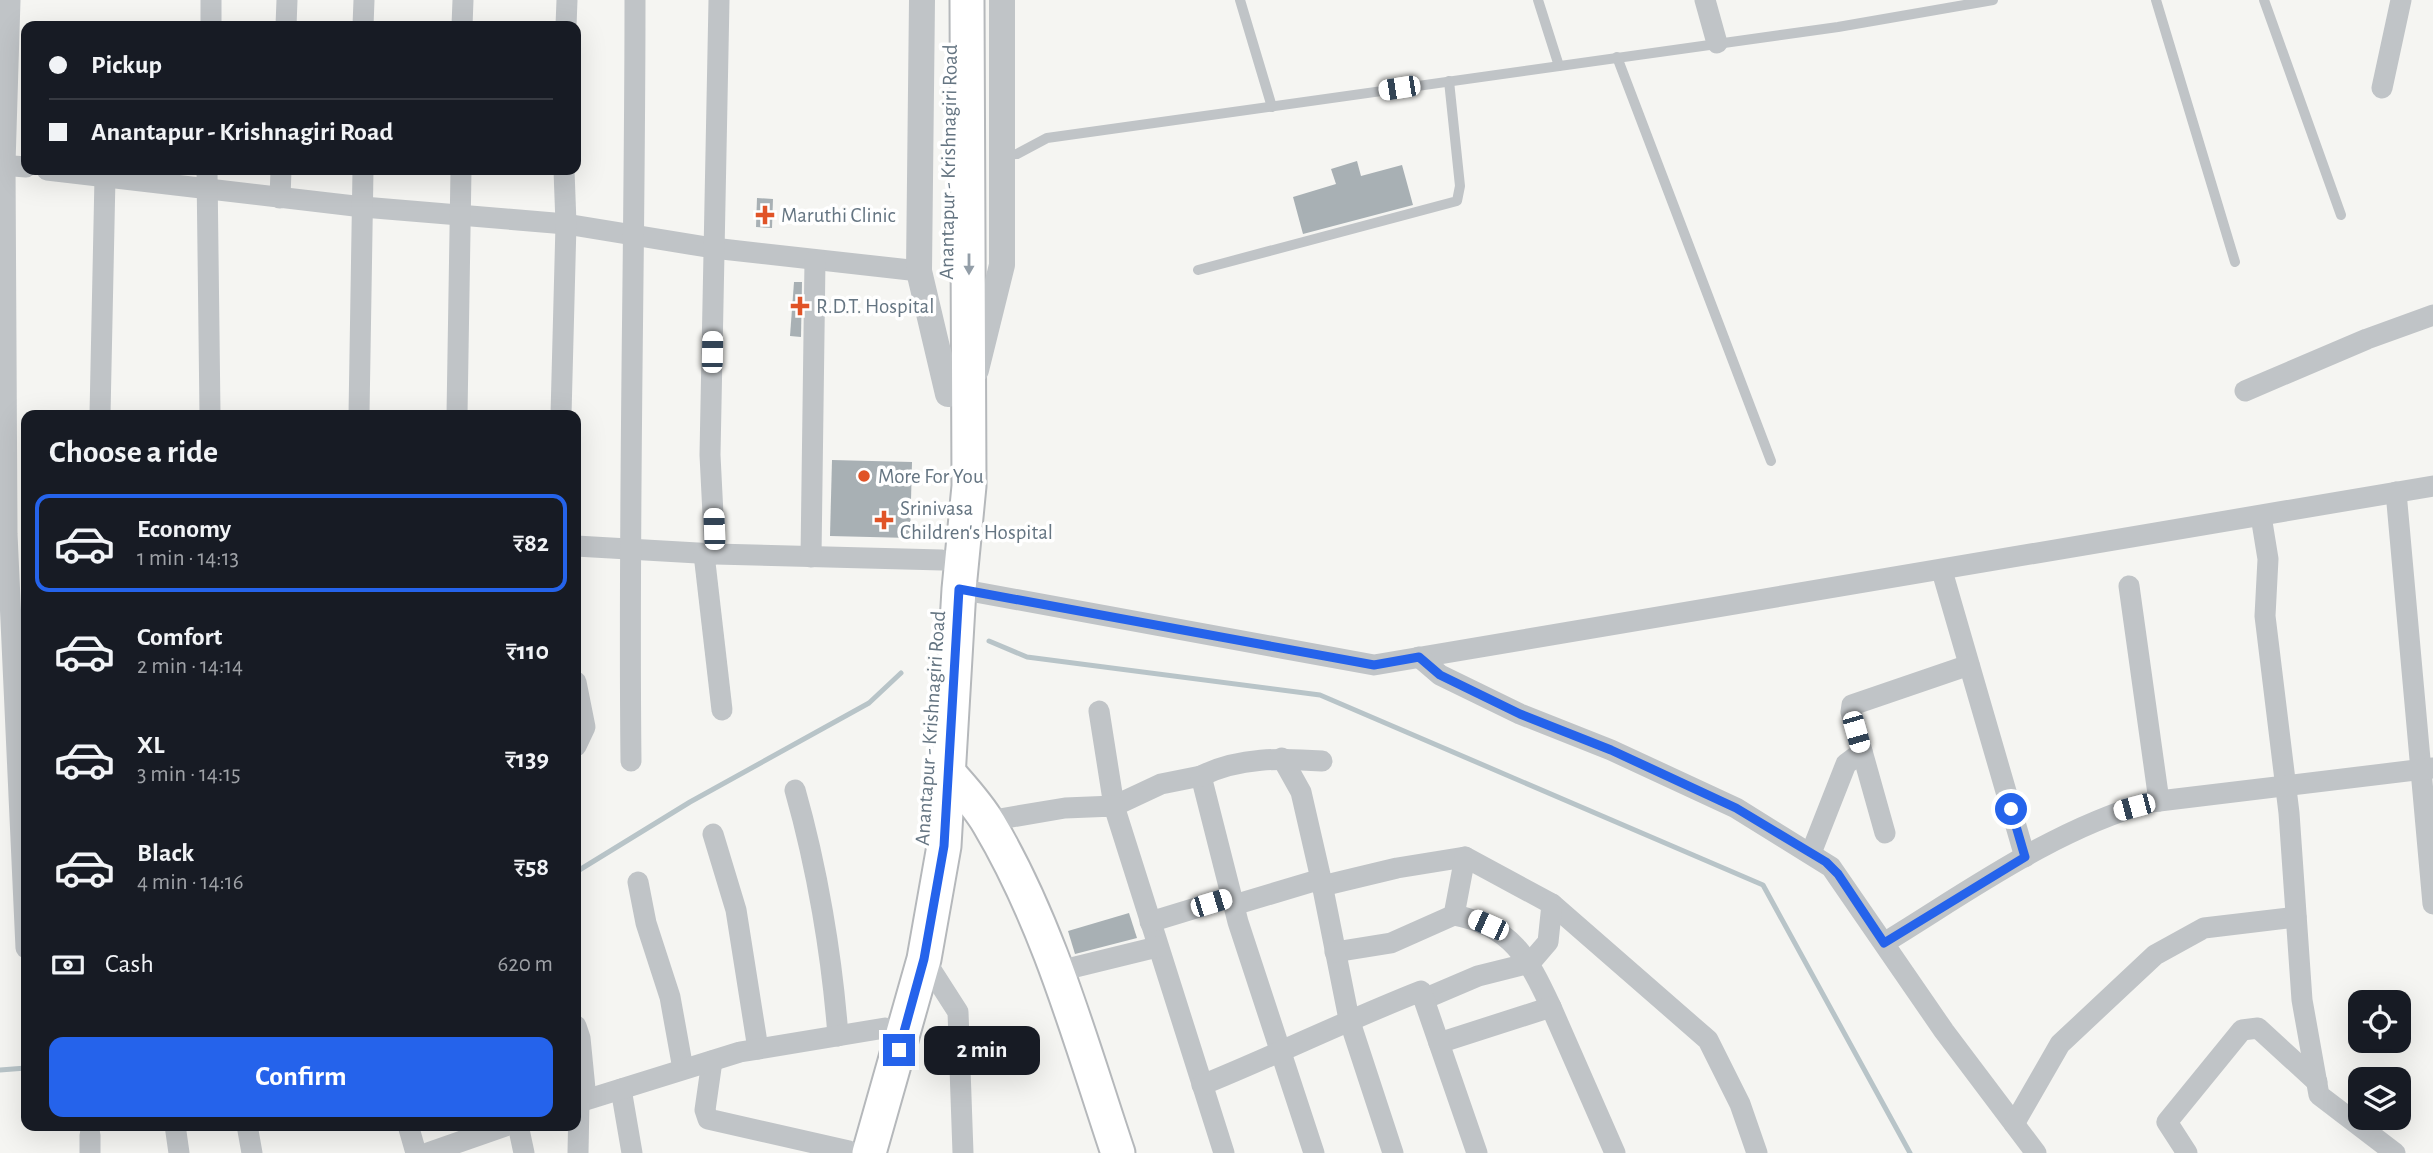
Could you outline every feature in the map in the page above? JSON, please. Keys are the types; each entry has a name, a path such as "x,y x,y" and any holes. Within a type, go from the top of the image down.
{"highway":[{"name":"Anantapur - Krishnagiri Road","path":"939,762 969,486 959,395 958,12"},
{"name":"Anantapur - Krishnagiri Road","path":"856,1152 924,959 936,903 942,560 948,464 959,395"},
{"path":"939,762 988,821 1013,870 1055,972 1118,1153"},
{"name":"Anantapur - Krishnagiri Road","path":"856,1152 936,822"},
{"path":"936,822 972,837 991,861 1039,976 1101,1153"}],"street":[{"path":"10,0 11,534 18,606 21,772"},
{"path":"211,0 211,21"},
{"path":"286,21 287,0"},
{"path":"363,0 363,21"},
{"path":"463,0 463,21"},
{"path":"566,21 567,0"},
{"path":"631,761 629,549 635,235 635,0"},
{"path":"719,0 709,554 722,710"},
{"path":"922,0 919,271 959,395"},
{"path":"959,395 1002,265 1002,0"},
{"path":"1705,0 1717,43"},
{"path":"2382,88 2401,0"},
{"path":"88,175 207,180 281,198 566,224 713,248 919,271"},
{"path":"281,175 281,198"},
{"path":"359,410 363,175"},
{"path":"457,410 461,175"},
{"path":"561,410 566,224 564,175"},
{"path":"100,410 105,177"},
{"path":"207,180 210,410"},
{"path":"811,557 815,260"},
{"path":"2245,391 2367,339 2433,315 2433,298"},
{"path":"959,589 1374,665 2433,486"},
{"path":"2396,492 2427,769 2433,904"},
{"path":"2261,516 2268,559 2265,616 2286,788 2302,1000 2319,1095 2395,1153"},
{"path":"581,546 709,554 942,560"},
{"path":"1942,571 2025,857"},
{"path":"2129,586 2159,801"},
{"path":"1419,657 1440,675 1520,714 1611,750 1736,808 1811,853 1838,874 1944,1031 2036,1153"},
{"path":"1885,833 1851,712 1855,702 1969,665"},
{"path":"581,707 585,727 581,735"},
{"path":"1099,711 1114,806 1224,1153"},
{"path":"1811,853 1846,764 1862,752"},
{"path":"988,821 1065,808 1114,806 1161,784 1202,776 1247,762 1282,758 1322,761"},
{"path":"1282,758 1301,792 1349,1019 1393,1153"},
{"path":"1884,943 2025,857 2117,811 2159,801 2286,788 2427,769"},
{"path":"1202,776 1233,901 1314,1153"},
{"path":"795,790 811,847 834,982 838,1036"},
{"path":"713,834 736,910 758,1049"},
{"path":"1150,922 1233,901 1465,857 1552,904 1707,1040 1740,1104 1757,1153"},
{"path":"1454,915 1465,857"},
{"path":"638,882 646,923 670,997 683,1069"},
{"path":"1424,999 1478,976 1530,962 1548,942 1552,904"},
{"path":"1335,952 1391,943 1454,915 1488,925 1511,942 1530,962 1615,1153"},
{"path":"2014,1124 2060,1044 2155,955 2204,928 2296,917"},
{"path":"1055,972 1157,947"},
{"path":"924,959 958,1012 963,1153"},
{"path":"1202,1085 1280,1054 1349,1019 1421,991 1477,1153"},
{"path":"1439,1043 1551,1007"},
{"path":"581,1101 758,1049 885,1028"},
{"path":"2187,1153 2166,1122 2242,1030 2258,1028 2317,1082"},
{"path":"712,1061 705,1110 708,1119 856,1152"},
{"path":"621,1088 632,1153"},
{"path":"176,1131 179,1153"},
{"path":"248,1131 252,1153"},
{"path":"410,1131 416,1153"},
{"path":"519,1131 524,1153"},
{"path":"578,1153 579,1131"},
{"path":"428,1153 465,1132"}],"lane":[{"path":"1240,0 1272,107"},
{"path":"1538,0 1559,66"},
{"path":"1002,155 1017,154 1047,138 1851,25 1993,0"},
{"path":"2156,0 2235,262"},
{"path":"2264,0 2341,215"},
{"path":"1617,57 1771,461"},
{"path":"1198,270 1457,201 1461,186 1449,81"}],"building":[{"path":"1357,161 1361,176 1402,165 1413,205 1303,234 1293,197 1336,184 1331,169"},
{"path":"757,198 773,199 772,228 756,227"},
{"path":"794,282 802,282 801,337 790,336"},
{"path":"832,460 912,462 910,538 830,536"},
{"path":"1129,913 1137,938 1075,954 1068,931"}],"waterway":[{"path":"989,641 1027,657 1320,695 1763,885 1910,1153"},
{"path":"581,869 690,802 869,703 901,673"},
{"path":"0,1070 21,1068"}],"place":[{"name":"Maruthi Clinic","path":"765,215"},
{"name":"R.D.T. Hospital","path":"800,306"},
{"name":"More For You","path":"864,476"},
{"name":"Srinivasa Children's Hospital","path":"884,520"}],"route":[{"path":"899,1050 924,959 944,846 959,589 1374,665 1419,657 1440,675 1520,714 1611,750 1736,808 1826,862 1838,874 1884,943 2025,857 2011,809"}]}
